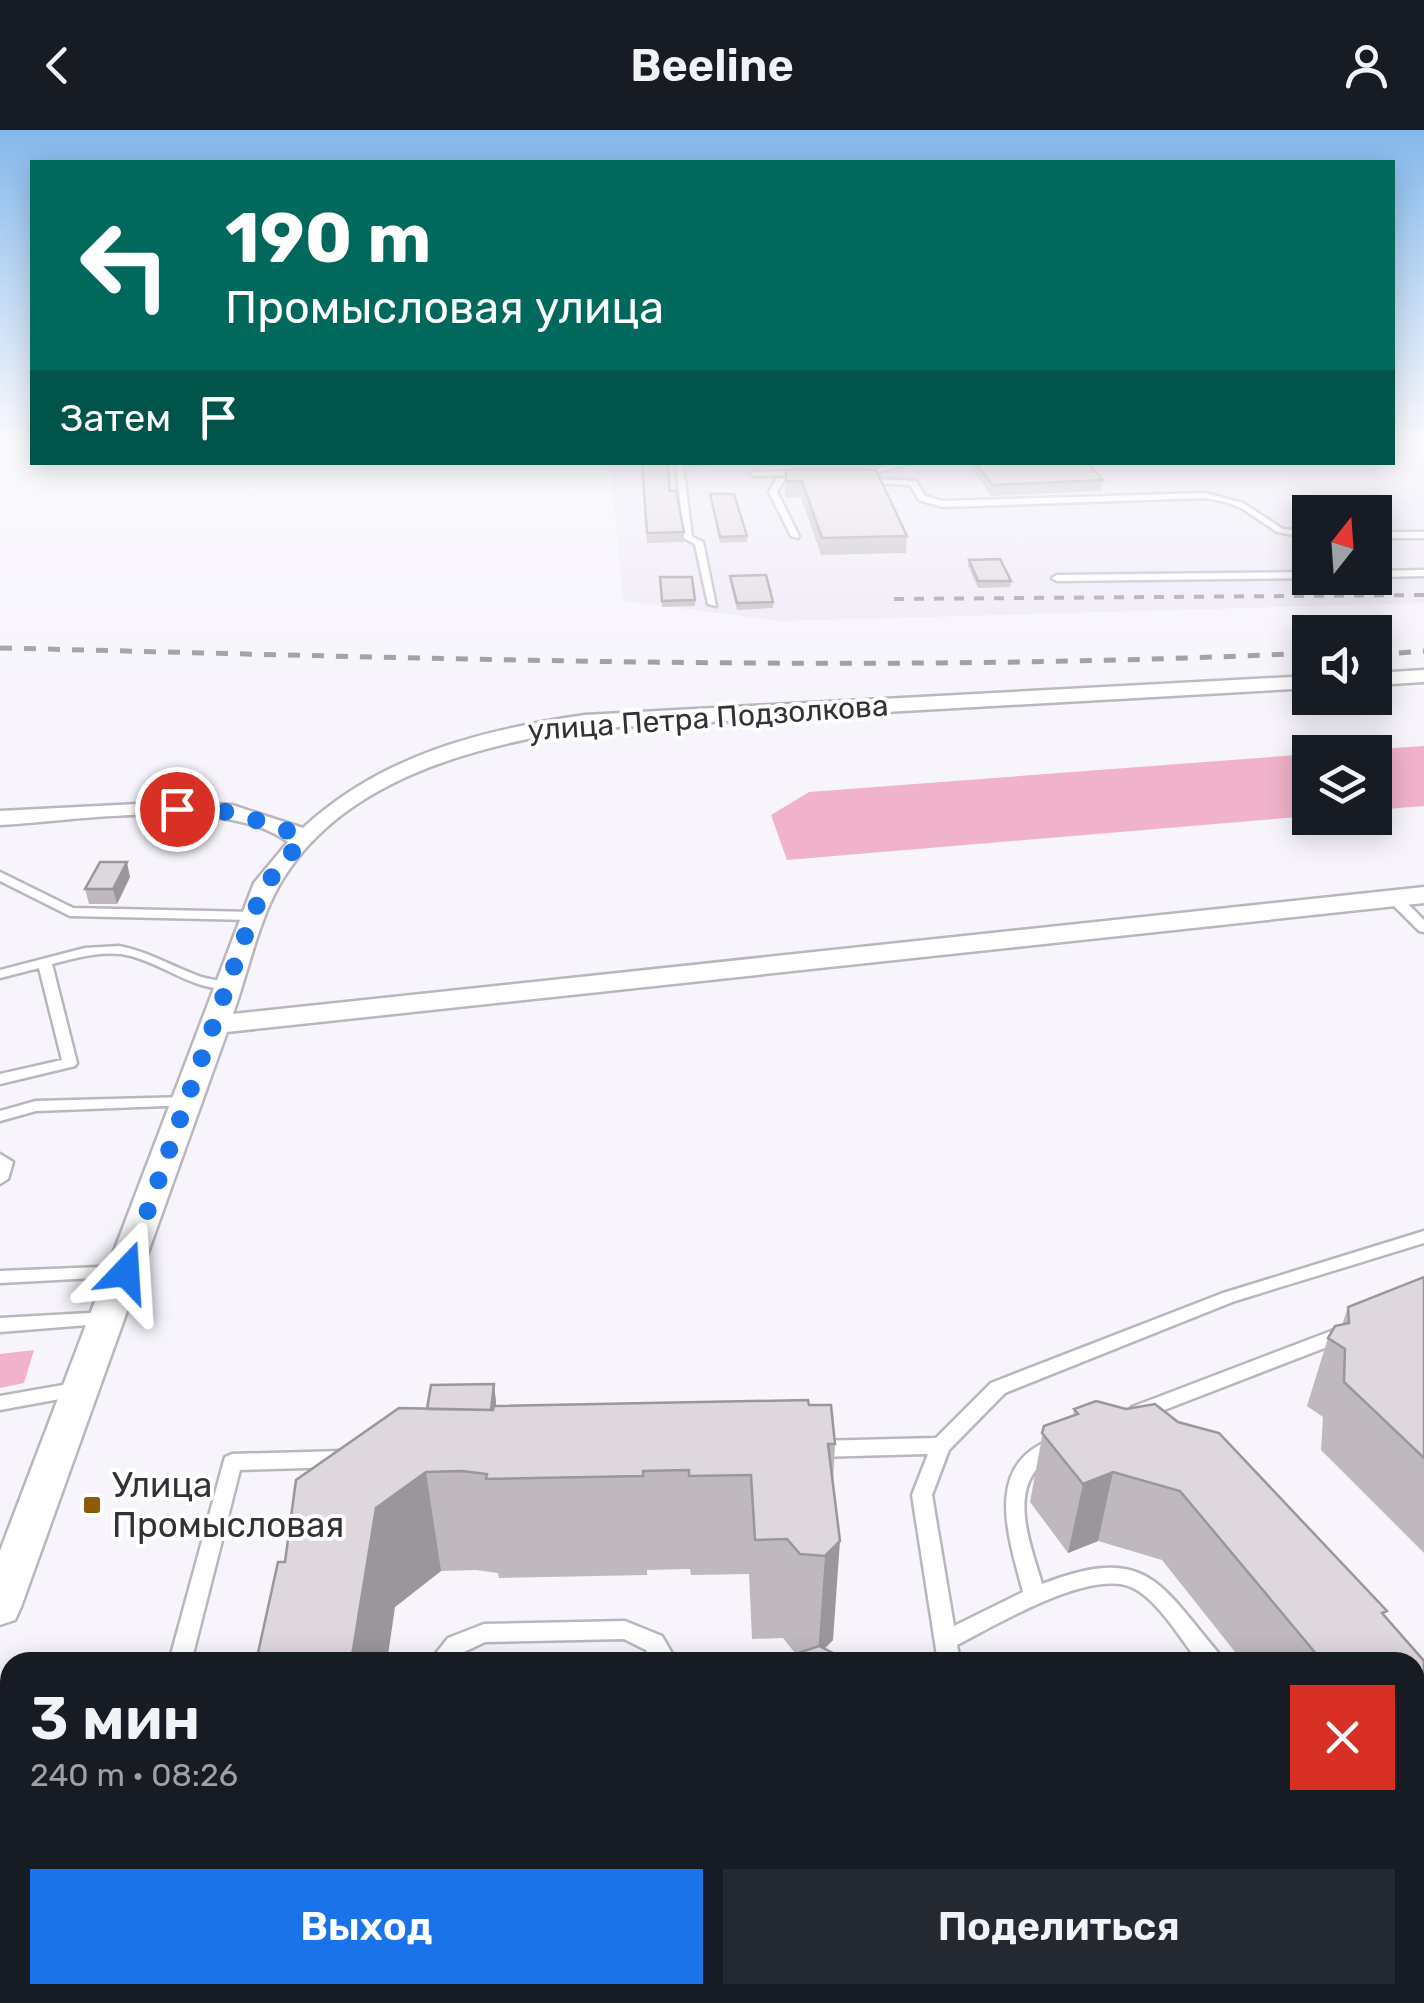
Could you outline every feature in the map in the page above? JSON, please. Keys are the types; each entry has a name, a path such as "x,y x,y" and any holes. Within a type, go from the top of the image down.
{"street":[{"path":"1392,678 1424,676"},
{"name":"улица Петра Подзолкова","path":"0,1606 126,1272 252,916 267,883 301,841 352,798 402,768 456,745 512,731 605,721 1292,683"},
{"path":"0,818 177,809 232,812 294,833 301,841"},
{"path":"214,1025 1424,895"}],"lane":[{"path":"687,528 688,538 700,542 713,604"},
{"path":"791,528 795,536"},
{"path":"1392,535 1424,535"},
{"path":"1392,574 1424,573"},
{"path":"1058,578 1292,575"},
{"path":"0,876 70,912 252,916"},
{"path":"1394,898 1424,928"},
{"path":"0,974 102,951 130,950 200,985 228,986"},
{"path":"0,1079 70,1062 46,964"},
{"path":"0,1116 36,1106 187,1102"},
{"path":"0,1160 5,1162 0,1179"},
{"path":"1203,1652 1149,1588 1133,1578 1098,1575 1035,1597 947,1652 922,1496 941,1446 998,1388 1229,1297 1424,1237"},
{"path":"0,1278 126,1272"},
{"path":"0,1325 107,1318"},
{"path":"1123,1419 1370,1324"},
{"path":"0,1403 80,1389"},
{"path":"1035,1597 1012,1500 1015,1484 1024,1467 1040,1452 1074,1439"},
{"path":"784,1450 941,1446"},
{"path":"183,1652 232,1462 370,1459"},
{"path":"449,1652 484,1633 625,1630 654,1644 659,1652"}],"shaded area":[{"path":"616,528 1292,528 1292,595 1392,595 1392,528 1424,528 1424,603 782,621 623,601"},
{"path":"1424,746 1424,806 1392,809 1392,748"},
{"path":"1292,755 1292,818 787,860 771,815 809,792"},
{"path":"34,1350 24,1383 0,1388 0,1354"}],"building":[{"path":"647,528 683,528 684,532 647,533"},
{"path":"718,528 745,528 747,536 720,537"},
{"path":"819,528 903,528 907,536 822,538"},
{"path":"1000,559 1011,581 978,581 969,560"},
{"path":"766,575 773,602 737,603 730,576"},
{"path":"660,577 692,577 695,600 662,601"},
{"path":"100,862 127,862 113,889 85,889"},
{"path":"1424,1277 1424,1458 1344,1382 1345,1349 1328,1338 1335,1326 1349,1323 1348,1307"},
{"path":"494,1384 491,1410 427,1409 431,1385"},
{"path":"808,1400 809,1405 831,1405 835,1444 828,1444 840,1541 825,1556 800,1554 787,1539 755,1540 751,1475 689,1476 689,1470 643,1471 643,1476 486,1479 487,1474 462,1471 426,1472 376,1508 353,1652 258,1652 278,1562 285,1562 296,1480 399,1408 493,1410 494,1406"},
{"path":"1096,1401 1126,1409 1155,1404 1178,1422 1219,1433 1387,1611 1382,1613 1416,1652 1315,1652 1180,1491 1113,1472 1083,1484 1042,1433 1044,1426 1078,1414 1074,1409"},
{"path":"819,1646 831,1652 801,1652"}],"railway":[{"path":"894,599 1424,595"},
{"path":"0,648 491,660 819,663 1292,654"},
{"path":"1392,654 1424,651"}],"place":[{"name":"Улица Промысловая","path":"92,1505"}],"route":[{"path":"126,1272 252,916 267,883 301,841 294,833 232,812 177,809"}]}
